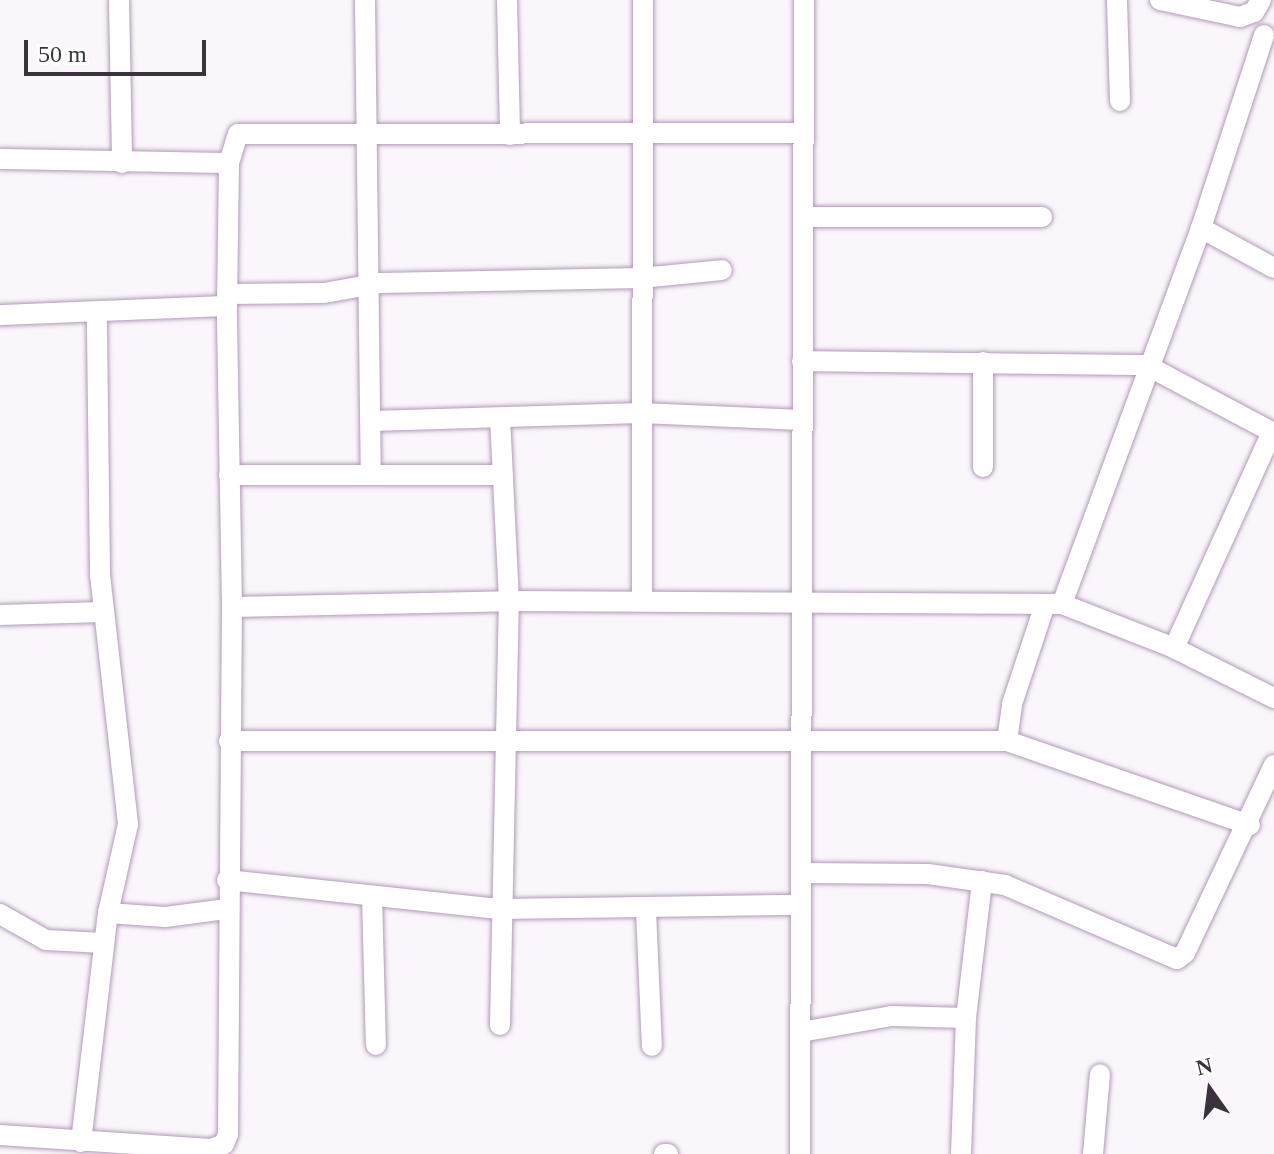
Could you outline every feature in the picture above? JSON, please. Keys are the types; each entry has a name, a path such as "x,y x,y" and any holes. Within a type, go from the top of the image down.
{"street":[{"path":"119,0 122,163"},
{"path":"365,0 368,136 366,285 371,473"},
{"path":"507,0 510,135"},
{"path":"642,601 643,0"},
{"path":"800,1154 804,0"},
{"path":"1117,0 1120,101"},
{"path":"1007,741 1012,704 1201,228 1269,39 1240,17 1160,0"},
{"path":"1240,17 1254,12 1261,0"},
{"path":"0,1135 211,1149 224,1144 228,1134 227,880 232,607 227,300 231,142 249,131 368,136 803,133"},
{"path":"0,159 229,163"},
{"path":"803,217 1042,217"},
{"path":"1201,228 1274,268"},
{"path":"0,315 97,311 324,293 366,285 641,278 722,270"},
{"path":"81,1142 108,913 128,824 103,612 97,311"},
{"path":"802,361 1146,365 1273,433 1174,648"},
{"path":"983,362 983,467"},
{"path":"371,421 641,413 802,420"},
{"path":"500,418 509,601 508,738 498,909 500,1025"},
{"path":"229,475 503,475"},
{"path":"232,607 509,601 1053,604 1174,648 1274,698"},
{"path":"0,615 103,612"},
{"path":"229,741 508,738 1007,741 1250,825"},
{"path":"801,873 928,874 982,881 1020,890 1177,959 1185,953 1250,825 1274,765"},
{"path":"227,880 498,909 646,911 801,905"},
{"path":"961,1154 966,1018 982,881"},
{"path":"372,896 376,1045"},
{"path":"108,913 165,917 227,909"},
{"path":"646,911 652,1046"},
{"path":"0,914 46,940 104,943"},
{"path":"801,1032 892,1016 966,1018"},
{"path":"1093,1154 1100,1074"}]}
